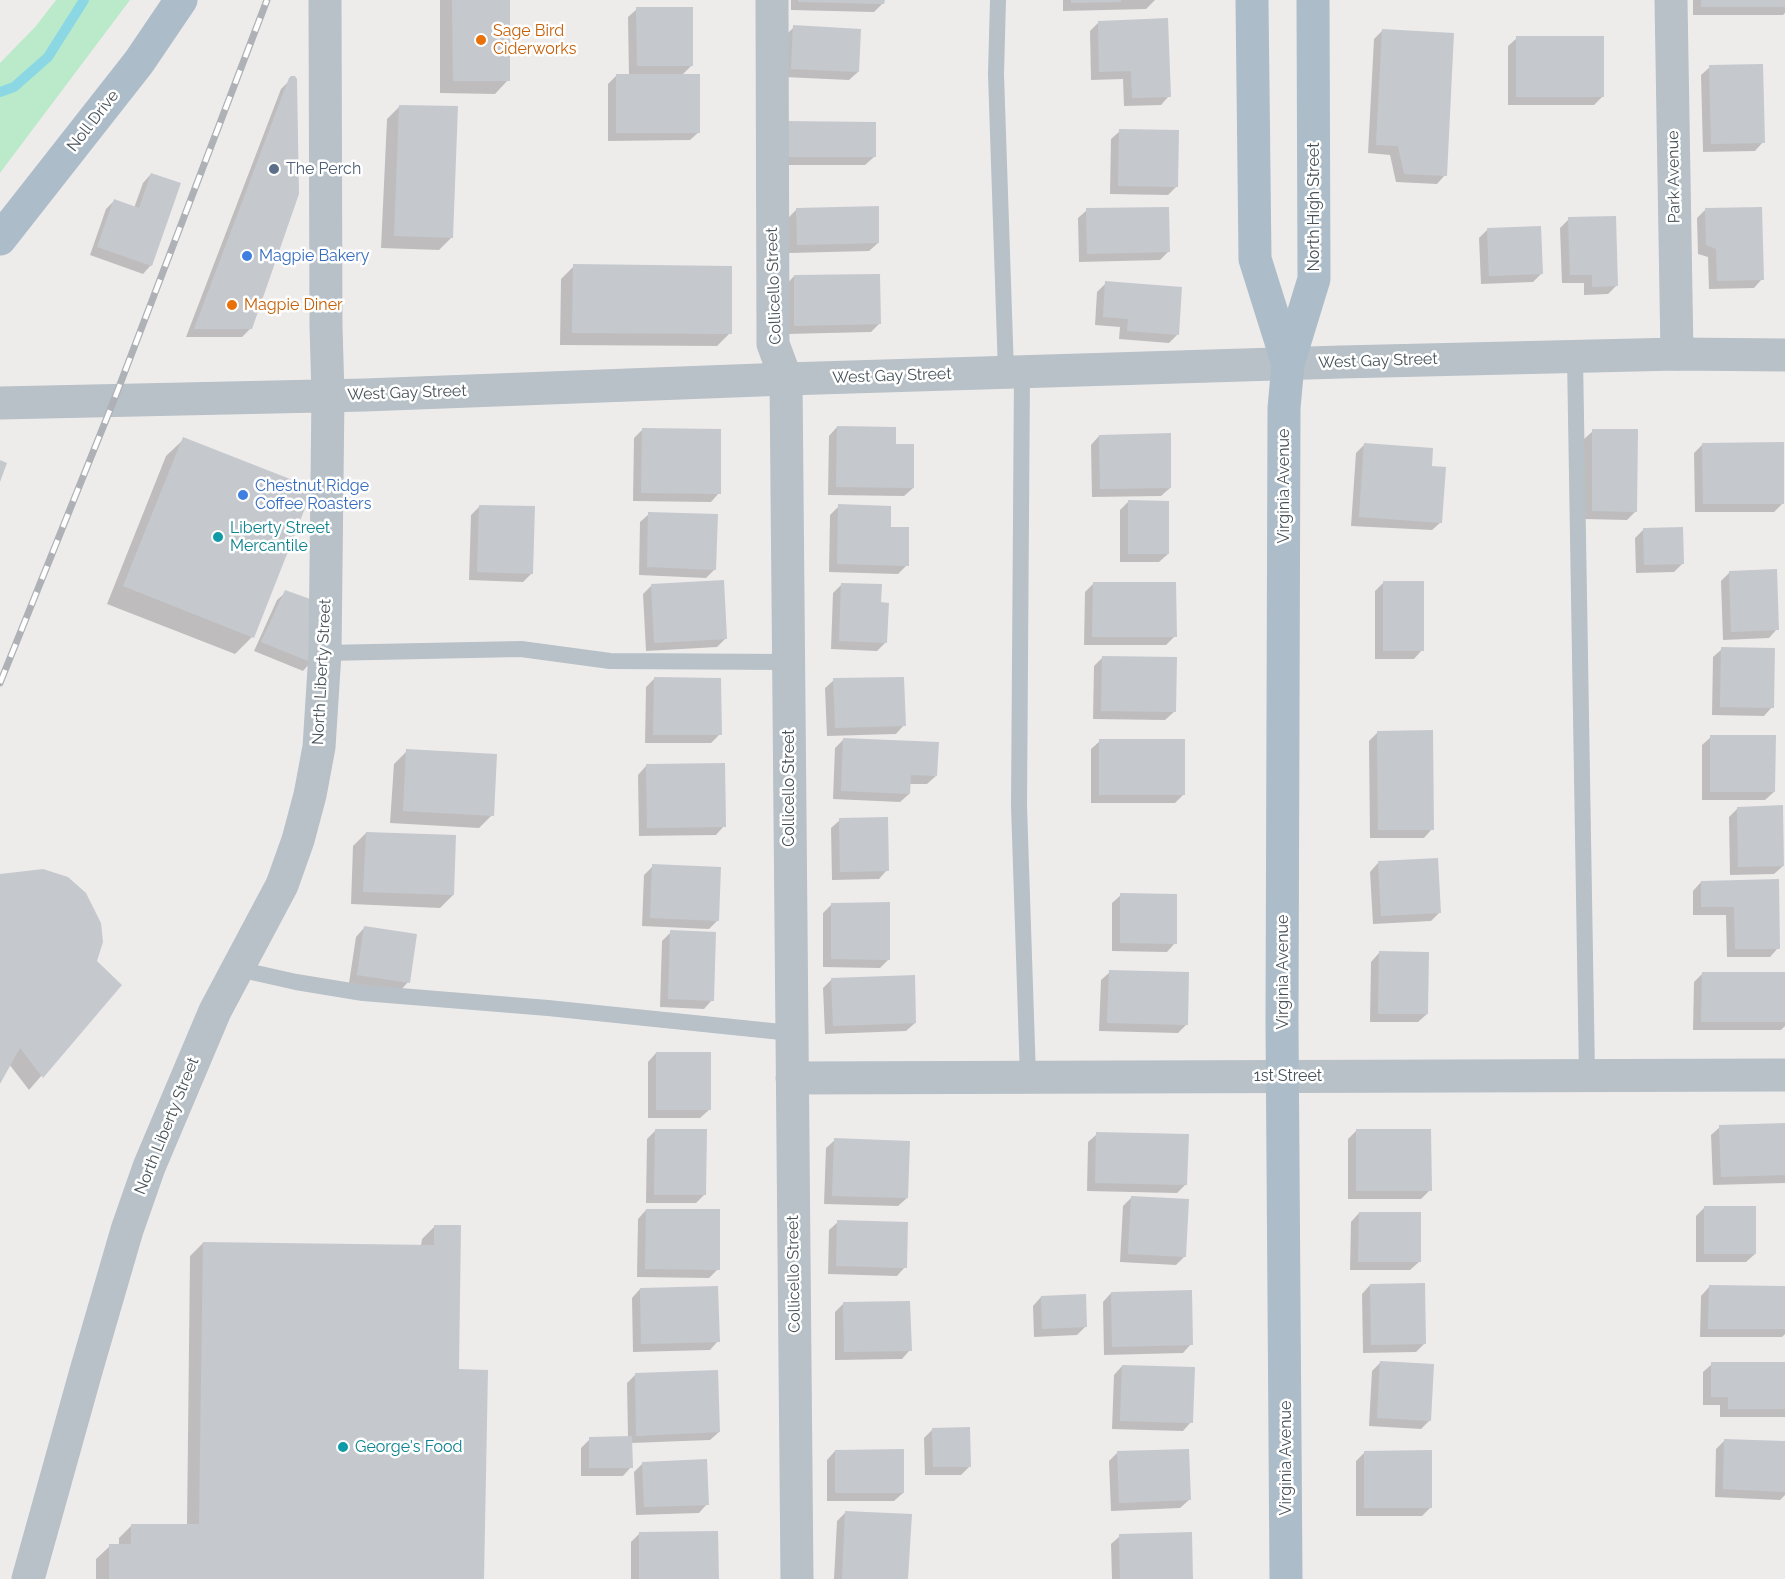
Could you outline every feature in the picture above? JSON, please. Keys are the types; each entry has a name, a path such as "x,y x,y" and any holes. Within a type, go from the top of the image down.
{"main road":[{"name":"Noll Drive","path":"0,239 139,62 181,0"},
{"path":"1252,0 1255,259 1288,364"},
{"name":"North High Street","path":"1288,364 1314,279 1313,0"},
{"name":"Virginia Avenue","path":"1286,1579 1283,1076 1284,408 1288,364"}],"street":[{"name":"North Liberty Street","path":"28,1579 127,1230 149,1167 210,1022 282,885 298,840 310,795 319,747 325,653 328,395 325,0"},
{"name":"Collicello Street","path":"772,0 773,344 786,379 797,1579"},
{"name":"Park Avenue","path":"1671,0 1677,354"},
{"name":"West Gay Street","path":"0,403 328,395 1288,364 1677,354 1785,355"},
{"name":"1st Street","path":"792,1078 1785,1075"}],"lane":[{"path":"998,0 996,74 1014,372 1019,806 1028,1077"},
{"path":"1575,357 1587,1075"},
{"path":"325,653 521,649 610,661 789,662"},
{"path":"238,969 296,982 363,993 548,1008 791,1034"}],"green space":[{"path":"56,0 130,0 0,173 0,63 36,26"}],"building":[{"name":"Sage Bird Ciderworks","path":"452,0 510,0 510,81 453,81"},
{"path":"798,0 885,0 884,4 798,2"},
{"path":"1071,0 1121,0 1121,2 1071,3"},
{"path":"1701,0 1785,0 1785,7 1701,7"},
{"path":"636,7 693,7 693,66 637,66"},
{"path":"1168,18 1171,97 1132,98 1131,71 1099,72 1098,21"},
{"path":"793,25 861,29 859,72 791,69"},
{"path":"1382,29 1454,33 1447,176 1404,174 1398,146 1376,145"},
{"path":"1516,36 1604,36 1604,97 1516,97"},
{"path":"1763,64 1765,143 1711,144 1709,65"},
{"path":"616,74 700,74 700,133 616,133"},
{"path":"291,76 297,79 299,194 252,329 194,329 289,78"},
{"path":"399,105 458,106 453,238 394,236"},
{"path":"786,121 876,122 876,157 786,157"},
{"path":"1119,129 1179,130 1178,187 1118,186"},
{"path":"151,173 181,183 152,266 97,247 114,199 139,208"},
{"path":"879,206 879,243 797,245 796,208"},
{"path":"1169,207 1170,252 1087,254 1086,208"},
{"path":"1762,207 1764,280 1717,281 1716,249 1706,245 1705,208"},
{"path":"1616,216 1618,286 1592,287 1592,275 1570,275 1568,217"},
{"path":"1541,226 1543,274 1489,276 1487,228"},
{"path":"573,264 732,266 732,334 572,333"},
{"path":"880,274 881,324 794,326 794,275"},
{"path":"1105,281 1182,287 1179,335 1127,331 1128,319 1103,317"},
{"path":"837,426 896,427 896,444 914,444 914,488 836,487"},
{"path":"642,428 721,429 721,494 641,493"},
{"path":"1592,429 1638,429 1637,512 1592,511"},
{"path":"1171,433 1171,488 1100,489 1099,435"},
{"name":"Liberty Street Mercantile","path":"183,437 313,488 254,638 123,586"},
{"path":"1784,442 1784,504 1703,504 1702,443"},
{"path":"1364,443 1433,448 1432,466 1446,467 1442,523 1359,517"},
{"path":"0,460 7,463 0,482"},
{"path":"1128,500 1169,501 1169,554 1128,554"},
{"path":"838,504 891,506 891,527 909,527 909,566 837,564"},
{"path":"479,505 535,506 533,574 477,572"},
{"path":"648,512 718,514 716,570 647,567"},
{"path":"1683,527 1684,564 1644,565 1643,528"},
{"path":"1777,569 1779,630 1731,632 1729,571"},
{"path":"724,580 727,639 654,643 651,584"},
{"path":"1383,581 1424,581 1424,651 1383,651"},
{"path":"1093,582 1176,582 1177,637 1092,637"},
{"path":"841,583 882,584 881,602 889,603 887,643 839,641"},
{"path":"285,590 313,600 313,663 261,642"},
{"path":"1721,647 1775,648 1774,708 1720,707"},
{"path":"1102,656 1177,657 1176,712 1101,711"},
{"path":"654,677 721,678 722,735 653,735"},
{"path":"904,677 906,726 835,728 833,678"},
{"path":"1433,730 1434,830 1378,830 1377,731"},
{"path":"1710,735 1776,735 1775,792 1710,792"},
{"path":"843,738 939,742 937,776 911,775 910,794 841,791"},
{"path":"1099,739 1185,739 1185,795 1099,795"},
{"path":"406,749 497,754 494,816 403,811"},
{"path":"725,763 726,827 647,828 646,764"},
{"path":"1783,805 1784,866 1738,867 1737,807"},
{"path":"888,817 889,871 840,872 839,818"},
{"path":"366,832 456,835 454,895 363,892"},
{"path":"1438,858 1441,913 1381,916 1378,861"},
{"path":"652,864 721,867 719,921 650,918"},
{"path":"43,869 68,877 86,893 101,923 103,942 97,961 122,985 43,1078 20,1048 0,1084 0,874"},
{"path":"1779,879 1780,949 1735,949 1734,907 1701,907 1701,881"},
{"path":"1120,893 1177,894 1177,944 1120,943"},
{"path":"890,902 890,960 831,959 831,903"},
{"path":"364,926 417,934 410,983 357,975"},
{"path":"670,930 716,932 714,1001 668,999"},
{"path":"1379,951 1429,952 1428,1014 1378,1014"},
{"path":"1109,970 1189,972 1188,1025 1107,1023"},
{"path":"1702,972 1785,972 1785,1022 1701,1022"},
{"path":"915,975 916,1023 833,1026 831,978"},
{"path":"656,1052 711,1052 711,1110 656,1110"},
{"path":"1785,1123 1785,1175 1721,1177 1719,1125"},
{"path":"655,1129 707,1129 706,1195 654,1195"},
{"path":"1356,1129 1431,1129 1432,1191 1356,1191"},
{"path":"1096,1132 1189,1134 1187,1185 1095,1183"},
{"path":"834,1138 910,1141 908,1198 832,1196"},
{"path":"1131,1196 1189,1199 1186,1257 1128,1254"},
{"path":"1704,1206 1756,1206 1756,1254 1704,1254"},
{"path":"646,1209 720,1209 720,1270 645,1269"},
{"path":"1359,1212 1421,1212 1421,1262 1358,1262"},
{"path":"837,1220 908,1222 907,1268 836,1266"},
{"name":"George's Food","path":"434,1225 461,1225 459,1369 488,1370 484,1579 109,1579 109,1544 131,1544 131,1524 199,1524 203,1242 434,1245"},
{"path":"1425,1283 1426,1344 1371,1345 1370,1284"},
{"path":"1709,1285 1785,1286 1785,1329 1708,1329"},
{"path":"718,1286 720,1342 641,1344 640,1288"},
{"path":"1192,1290 1193,1345 1112,1347 1111,1292"},
{"path":"1086,1294 1087,1327 1042,1329 1041,1296"},
{"path":"910,1301 912,1351 844,1352 843,1302"},
{"path":"1380,1361 1434,1364 1431,1421 1377,1418"},
{"path":"1711,1362 1785,1362 1785,1409 1728,1409 1728,1397 1711,1397"},
{"path":"1122,1365 1195,1367 1193,1423 1120,1421"},
{"path":"718,1370 720,1432 636,1436 635,1373"},
{"path":"970,1427 971,1467 933,1467 932,1428"},
{"path":"632,1436 633,1468 589,1468 589,1437"},
{"path":"1724,1439 1785,1441 1785,1492 1723,1489"},
{"path":"904,1449 904,1493 835,1493 835,1450"},
{"path":"1189,1449 1191,1500 1119,1503 1117,1451"},
{"path":"1432,1450 1432,1508 1364,1508 1364,1451"},
{"path":"707,1459 709,1505 644,1507 642,1462"},
{"path":"845,1511 912,1514 908,1579 842,1579"},
{"path":"718,1531 719,1579 639,1579 639,1532"},
{"path":"1192,1532 1193,1579 1120,1579 1119,1534"}],"waterway":[{"path":"0,92 14,87 48,57 84,0"}],"railway":[{"path":"0,683 114,400 267,0"}],"place":[{"name":"Sage Bird Ciderworks","path":"481,40"},
{"name":"The Perch","path":"274,169"},
{"name":"Magpie Bakery","path":"247,256"},
{"name":"Magpie Diner","path":"232,305"},
{"name":"Chestnut Ridge Coffee Roasters","path":"243,495"},
{"name":"Liberty Street Mercantile","path":"218,537"},
{"name":"George's Food","path":"343,1447"}]}
